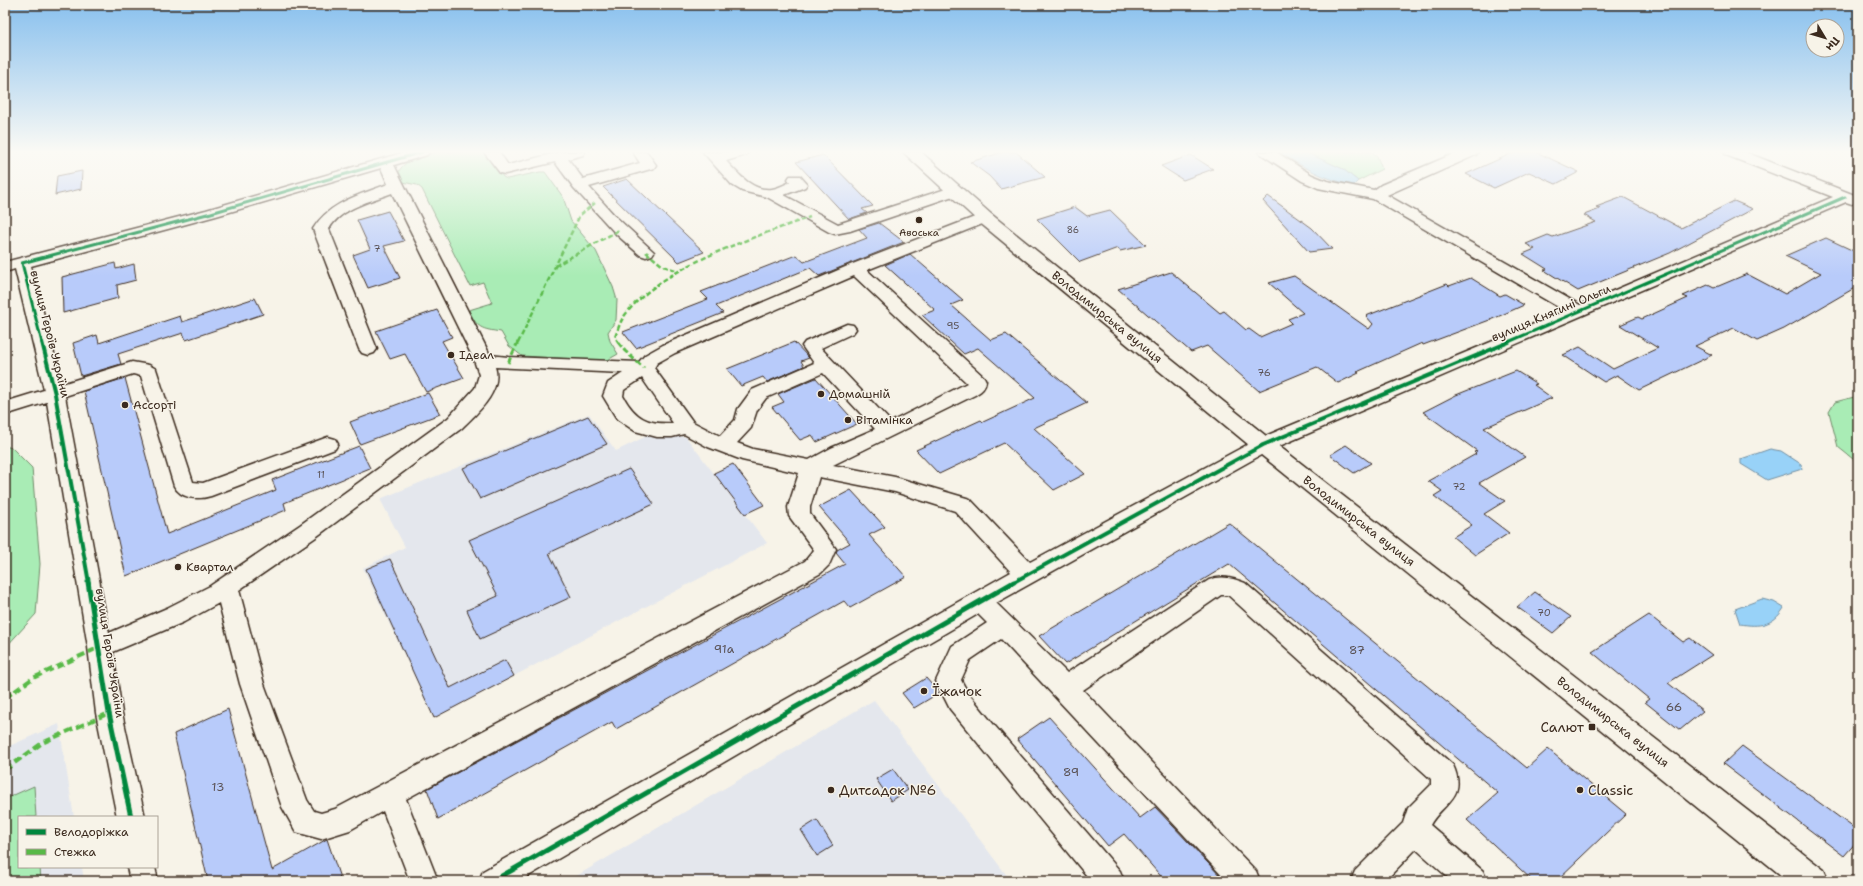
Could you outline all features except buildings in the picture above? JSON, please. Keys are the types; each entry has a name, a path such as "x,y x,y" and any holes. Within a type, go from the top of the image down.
{"main road":[{"name":"Володимирська вулиця","path":"957,193 1263,445 1813,881"}],"street":[{"name":"вулиця Героїв України","path":"131,816 109,713 100,647 55,394 14,265 280,193"},
{"path":"368,349 321,229 323,222 338,210 378,193"},
{"path":"100,647 185,610 226,586 330,514 455,423 472,406 484,388 488,376 483,360 400,193"},
{"path":"586,193 619,230 646,252"},
{"path":"772,194 834,229 844,228 947,193"},
{"path":"1368,193 1377,195 1579,312"},
{"path":"1837,193 1852,199"},
{"name":"вулиця Княгині Ольги","path":"493,881 1027,574 1263,445 1852,199"},
{"path":"686,426 677,429 662,430 640,426 628,419 613,396 615,387 644,368 651,359 668,349 856,269 985,218"},
{"path":"226,586 252,684 296,807 306,823 321,826 340,821 390,792 813,567 821,559 825,549 800,516 799,507 811,468 838,453 888,431 968,391 976,386 977,381 856,269"},
{"path":"847,329 811,346 815,353 888,431"},
{"path":"483,360 644,368"},
{"path":"723,445 744,423 748,409 758,394 826,365"},
{"path":"5,409 132,368 142,369 149,372 184,486 191,490 204,491 328,444"},
{"path":"644,368 686,426 723,445 749,455 895,485 962,505 1027,574"},
{"path":"1065,688 1217,586 1228,586 1237,589 1444,774 1444,790 1418,818 1415,830 1365,881"},
{"path":"980,601 1065,688 1246,881"},
{"path":"1003,625 961,654 948,681 960,701 984,733 1110,881"},
{"path":"390,792 424,881"},
{"path":"1415,830 1473,881"},
{"path":"141,868 144,881"}],"shaded area":[{"path":"589,414 616,451 653,433 686,437 767,543 434,718 363,568 405,547 380,499"},
{"name":"Дитсадок №6","path":"874,700 1011,881 568,881"},
{"path":"59,724 74,816 18,816 18,868 82,868 84,881 5,881 5,748"}],"green space":[{"path":"424,193 560,193 571,221 596,251 613,287 617,300 616,320 608,332 610,341 618,354 606,361 522,356 509,346 501,332 485,329 478,325 475,321 469,310 492,303 483,282 470,286"},
{"path":"1858,396 1858,463 1838,447 1829,412 1835,402"},
{"path":"5,446 12,448 32,468 40,564 36,614 5,648"},
{"path":"34,786 36,816 18,816 18,868 40,868 41,881 5,881 5,799"}],"water":[{"path":"1770,449 1781,451 1801,464 1802,469 1767,480 1741,464 1741,459"},
{"path":"1762,599 1774,602 1784,608 1775,619 1765,624 1740,624 1735,609"}],"marked path":[{"path":"508,363 580,215 595,203"},
{"path":"644,368 625,351 615,337 624,316 643,296 668,278 729,247 810,217"},
{"path":"555,266 619,230"},
{"path":"646,252 663,266 679,271"},
{"path":"5,698 33,678 100,647"},
{"path":"5,770 42,743 109,713"}],"cycle path":[{"path":"131,816 109,713 100,647 55,394 22,263 279,193"},
{"path":"493,881 1027,574 1263,445 1579,312 1845,197"}],"place":[{"name":"Авоська","path":"919,220"},
{"name":"Ідеал","path":"451,355"},
{"name":"Домашній","path":"821,394"},
{"name":"Ассорті","path":"125,405"},
{"name":"Вітамінка","path":"848,420"},
{"name":"Квартал","path":"178,567"},
{"name":"Їжачок","path":"924,691"},
{"name":"Салют","path":"1592,727"},
{"name":"Дитсадок №6","path":"831,790"},
{"name":"Classic","path":"1580,790"}]}
